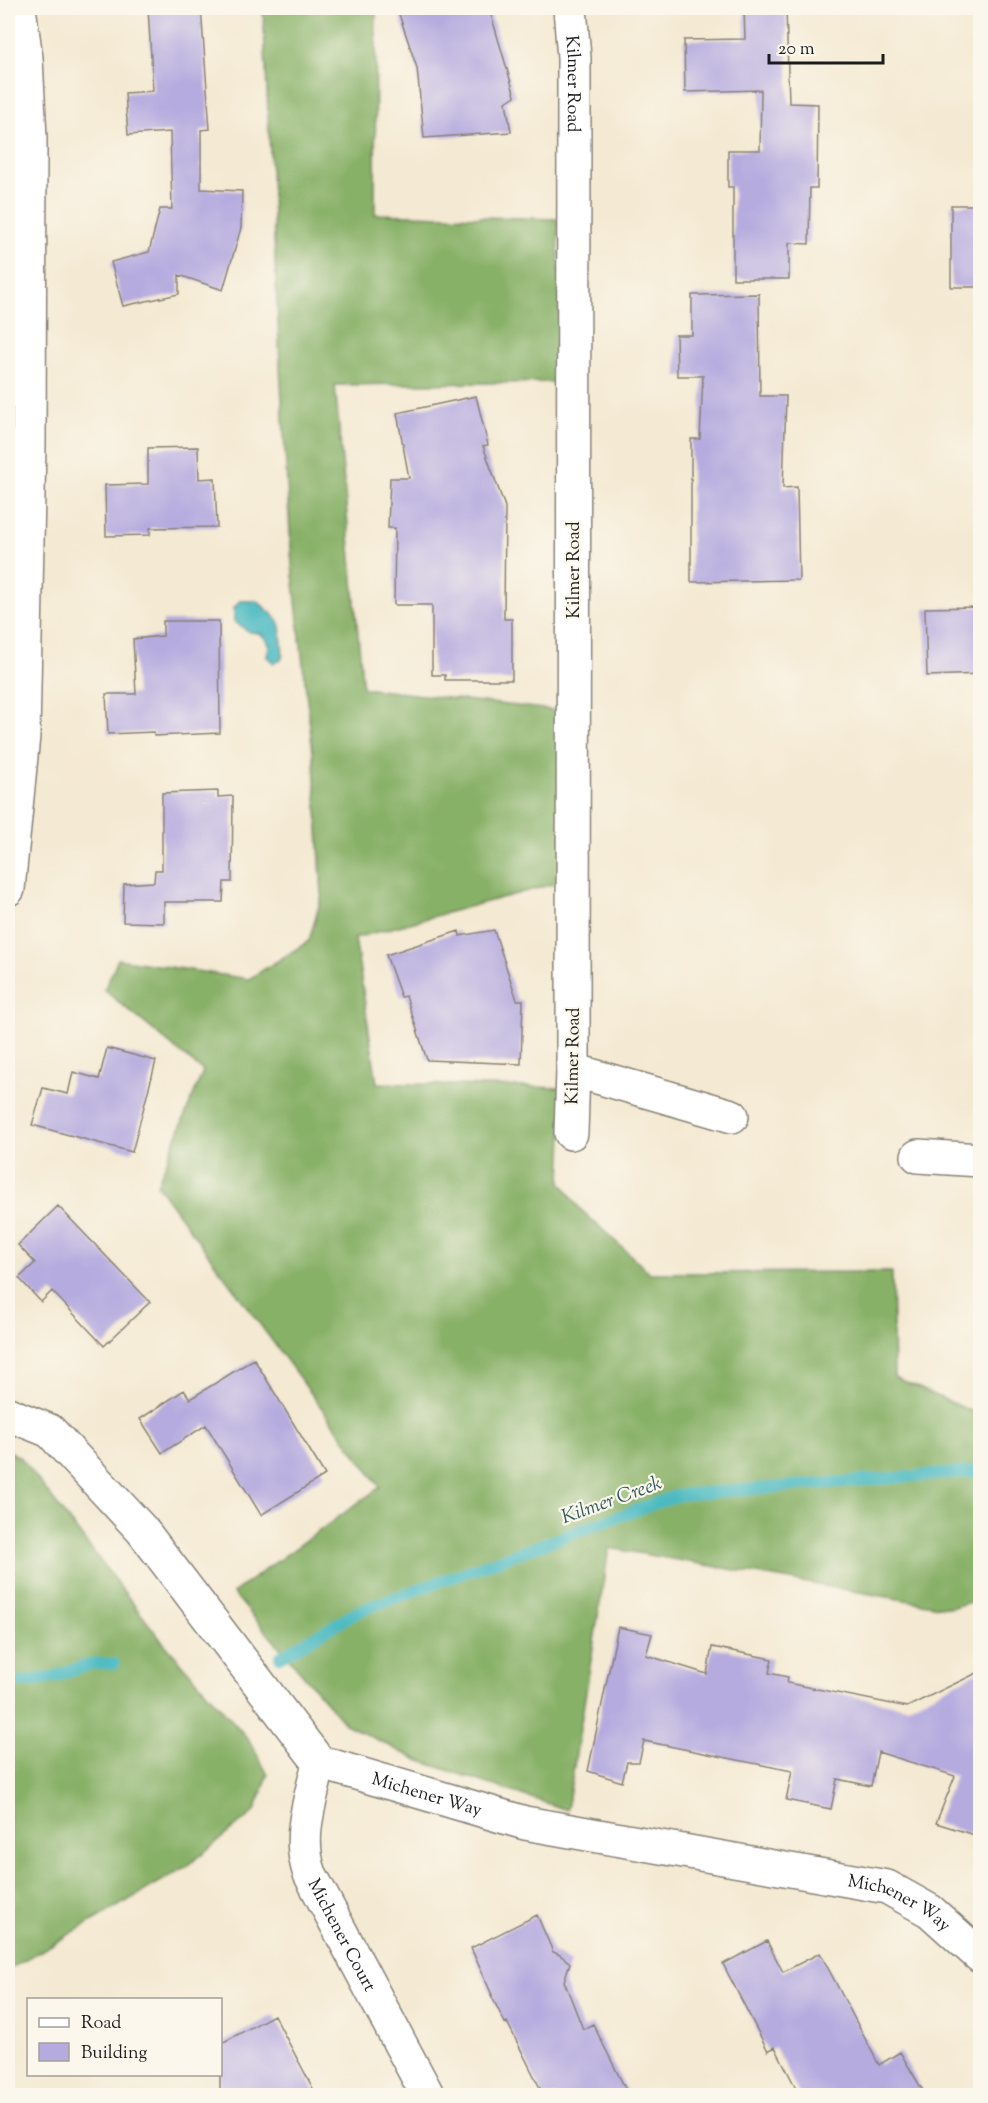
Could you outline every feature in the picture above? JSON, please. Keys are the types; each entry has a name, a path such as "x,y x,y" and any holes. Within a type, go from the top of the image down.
{"street":[{"path":"8,889 23,736 18,445 30,138 26,58 19,8"},
{"name":"Kilmer Road","path":"570,8 574,58 573,1070 571,1133"},
{"path":"573,1070 732,1116"},
{"path":"918,1156 981,1160"},
{"path":"8,1414 50,1431 141,1530 319,1762"},
{"name":"Michener Way","path":"319,1762 525,1823 887,1887 930,1911 981,1956"},
{"name":"Michener Court","path":"319,1762 303,1834 304,1858 310,1874 428,2096"}],"green space":[{"path":"263,8 376,8 375,214 558,219 561,382 335,385 363,688 560,711 564,881 355,938 377,1083 565,1088 561,1182 579,1208 650,1273 892,1272 894,1377 980,1415 980,1599 950,1608 609,1548 567,1810 420,1761 345,1724 233,1593 380,1487 157,1185 203,1071 104,990 118,959 249,979 309,941 322,895 314,763 292,566"},
{"path":"8,1450 22,1459 161,1640 249,1740 268,1775 255,1811 186,1867 8,1970"}],"water":[{"path":"240,601 257,601 280,623 283,655 281,660 274,663 267,657 269,645 265,638 259,633 249,632 234,621 234,608"}],"building":[{"path":"148,8 201,8 210,129 201,130 201,189 242,191 241,228 223,290 179,275 179,294 123,306 111,262 149,252 160,209 172,209 170,132 128,135 125,93 153,91"},
{"path":"397,8 489,8 515,96 506,102 511,132 424,138 417,68"},
{"path":"744,8 786,8 789,103 818,104 817,188 810,188 809,244 789,243 789,279 733,279 733,187 728,187 728,150 760,150 761,90 685,92 684,40 745,39"},
{"path":"951,205 981,205 981,287 951,287"},
{"path":"759,294 760,396 786,396 783,488 797,487 799,580 691,582 691,439 700,439 703,376 677,376 676,335 692,335 692,295"},
{"path":"476,396 488,445 483,446 505,507 504,619 512,619 512,680 445,680 445,675 432,675 432,605 394,605 395,528 388,528 390,478 409,478 397,413"},
{"path":"198,447 199,479 215,478 217,527 150,528 150,535 106,536 105,485 148,484 148,448"},
{"path":"981,607 981,674 927,676 925,608"},
{"path":"163,621 219,621 220,733 154,736 154,732 108,734 106,694 136,694 133,639 163,636"},
{"path":"218,791 218,797 233,796 232,882 224,882 223,902 164,902 164,923 123,922 124,884 154,882 155,870 162,870 162,793"},
{"path":"494,930 517,1000 523,1000 521,1064 427,1060 406,996 401,997 386,955 459,931 460,936"},
{"path":"107,1048 156,1061 132,1152 32,1125 43,1088 68,1094 73,1072 99,1079"},
{"path":"58,1206 150,1302 104,1346 52,1291 41,1302 19,1278 35,1263 18,1245"},
{"path":"254,1359 325,1475 261,1515 206,1425 162,1453 140,1419 184,1390 190,1399"},
{"path":"618,1627 652,1634 646,1655 707,1674 712,1647 772,1659 769,1673 788,1677 787,1683 907,1707 981,1671 981,1837 936,1823 955,1776 878,1752 871,1786 837,1779 831,1809 786,1800 792,1771 644,1741 639,1762 627,1762 622,1782 588,1771"},
{"path":"537,1915 553,1952 570,1963 564,1981 583,2029 593,2024 629,2096 544,2096 507,2022 505,2023 471,1948"},
{"path":"767,1941 783,1972 820,1953 879,2065 900,2052 926,2096 800,2096 775,2047 768,2051 723,1964"},
{"path":"274,2015 317,2096 220,2096 222,2043"}],"waterway":[{"name":"Kilmer Creek","path":"280,1657 361,1610 678,1495 980,1471"},
{"name":"Kilmer Creek","path":"8,1681 26,1682 53,1677 94,1663 114,1664"}]}
